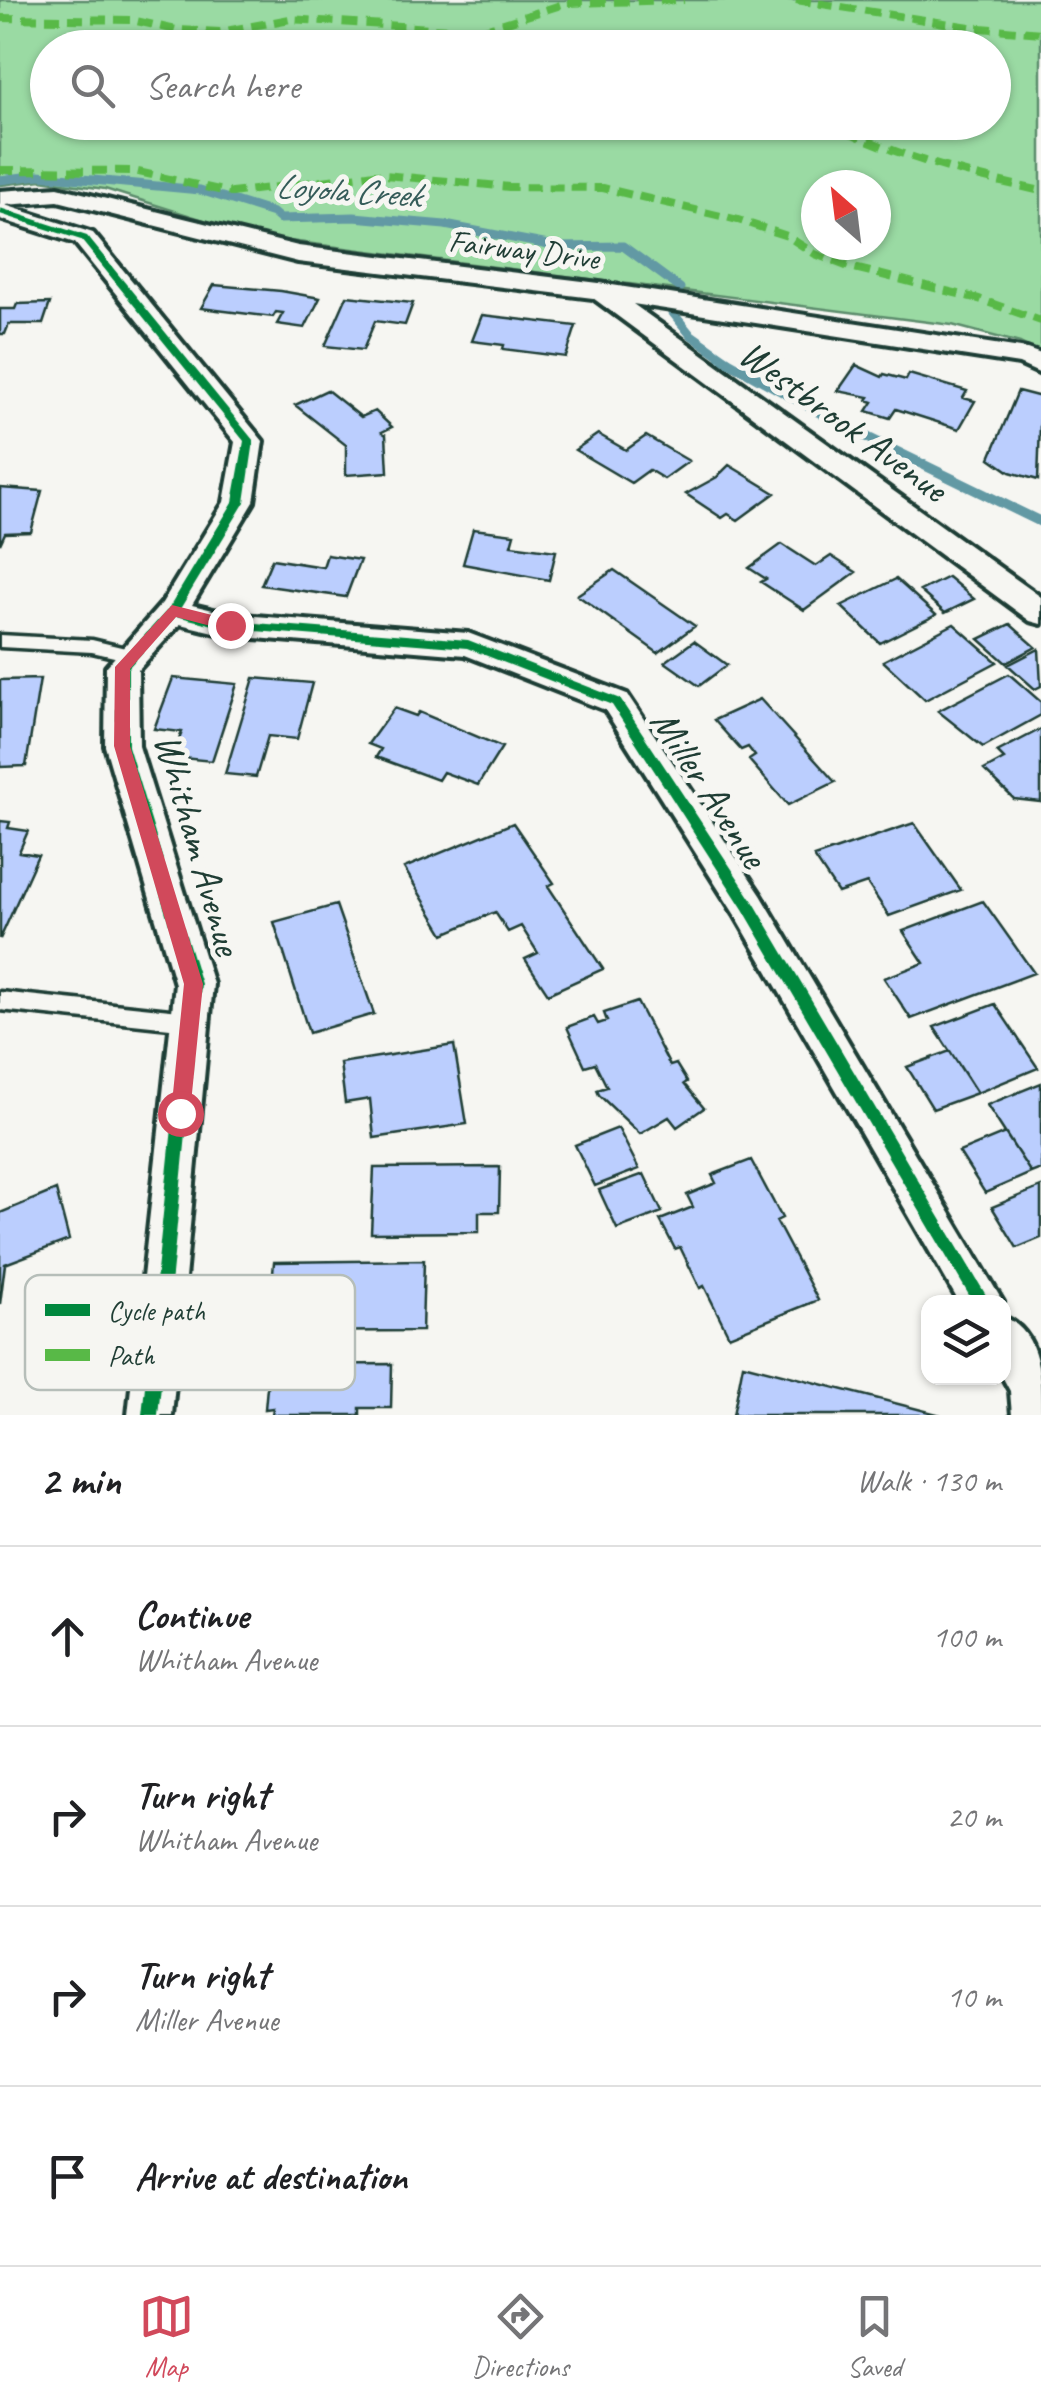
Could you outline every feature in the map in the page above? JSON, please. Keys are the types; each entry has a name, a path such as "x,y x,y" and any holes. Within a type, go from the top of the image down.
{"street":[{"name":"Fairway Drive","path":"0,198 58,194 298,254 600,291 1027,357 1041,366"},
{"path":"0,211 84,238 249,441 239,502 172,610 132,654"},
{"name":"Westbrook Avenue","path":"600,291 1041,614"},
{"name":"Miller Avenue","path":"172,610 230,625 468,644 616,702 748,905 978,1295"},
{"name":"Whitham Avenue","path":"132,654 122,667 122,746 194,984 164,1275"},
{"path":"1011,1350 1032,1386 1034,1415"},
{"name":"Whitham Avenue","path":"150,1415 153,1390"}],"lane":[{"path":"0,641 92,646 132,654"},
{"path":"0,1001 190,1021"}],"green space":[{"path":"0,0 1041,0 1041,354 1020,343 952,325 258,237 105,189 41,180 0,185"}],"building":[{"path":"214,285 320,298 305,328 277,324 283,313 276,312 273,317 201,308"},
{"path":"347,296 413,303 405,325 375,321 363,350 325,346"},
{"path":"50,303 43,324 9,324 5,334 0,334 0,309"},
{"path":"482,315 576,326 566,357 472,341"},
{"path":"856,365 882,377 884,374 906,380 909,374 967,391 963,398 975,401 959,429 896,409 890,418 867,411 873,402 867,400 869,397 838,391"},
{"path":"327,390 361,417 375,411 392,427 382,432 386,435 388,472 346,475 346,445 295,405"},
{"path":"1018,391 1041,397 1038,480 1010,472 990,458"},
{"path":"598,434 626,450 646,436 689,461 664,479 649,470 631,483 575,450"},
{"path":"729,465 775,493 738,520 728,514 722,518 686,494 717,477"},
{"path":"0,488 42,491 31,532 5,533 0,544"},
{"path":"473,529 514,534 511,545 556,551 549,580 463,564"},
{"path":"782,544 816,566 831,556 856,572 804,610 761,582 766,579 749,568"},
{"path":"327,555 360,560 346,597 261,585 272,559 323,567"},
{"path":"614,570 695,626 658,653 577,595"},
{"path":"948,577 974,599 945,613 920,591"},
{"path":"896,579 936,615 880,643 841,606"},
{"path":"954,624 997,662 925,700 883,661"},
{"path":"1010,624 1036,647 1006,663 979,639"},
{"path":"694,641 727,665 699,686 665,662"},
{"path":"1039,649 1041,686 1035,689 1008,665"},
{"path":"1009,674 1041,702 1041,715 983,747 938,711"},
{"path":"173,678 237,684 212,761 172,757 182,732 154,729"},
{"path":"254,678 312,683 297,739 268,736 256,777 225,774"},
{"path":"40,679 26,766 0,767 0,680"},
{"path":"760,699 835,782 788,805 749,760 755,756 748,747 741,750 714,720"},
{"path":"394,708 416,716 419,712 502,747 478,785 443,772 438,780 376,757 381,749 368,744"},
{"path":"1041,729 1041,802 1014,799 984,770 1004,759 997,752"},
{"path":"0,821 10,822 8,828 28,831 19,852 38,855 0,939"},
{"path":"513,823 554,883 548,886 603,969 548,994 525,959 538,953 521,926 508,932 495,912 444,934 404,868"},
{"path":"914,823 961,890 889,916 867,883 838,893 814,857"},
{"path":"983,901 1034,973 911,1019 884,978 924,963 903,931"},
{"path":"336,905 374,1014 309,1033 274,922"},
{"path":"637,1002 670,1066 676,1064 687,1082 684,1084 704,1108 677,1127 669,1117 640,1134 599,1095 597,1090 607,1087 595,1063 585,1066 567,1027 594,1017 598,1024 607,1021 604,1013"},
{"path":"995,1004 1038,1068 977,1093 934,1027"},
{"path":"454,1045 467,1124 374,1138 370,1099 345,1103 340,1063"},
{"path":"950,1051 977,1093 933,1109 907,1067"},
{"path":"1041,1083 1041,1169 1031,1173 987,1105"},
{"path":"618,1128 639,1169 595,1186 575,1145"},
{"path":"1005,1133 1031,1173 985,1193 959,1152"},
{"path":"751,1160 782,1218 776,1221 818,1300 729,1336 704,1286 700,1288 680,1247 675,1249 660,1220 693,1207 687,1195 716,1183 712,1175"},
{"path":"500,1167 499,1212 479,1212 479,1232 371,1233 374,1168"},
{"path":"644,1174 662,1212 617,1229 599,1190"},
{"path":"1041,1187 1041,1238 1017,1248 992,1207"},
{"path":"56,1190 69,1240 5,1264 0,1304 0,1213"},
{"path":"424,1260 422,1331 355,1331 355,1275 273,1275 274,1262"},
{"path":"355,1364 392,1364 391,1408 360,1408 360,1415 272,1415 273,1408 265,1409 267,1390 355,1390"},
{"path":"743,1364 941,1415 733,1415"}],"waterway":[{"name":"Loyola Creek","path":"0,180 39,175 200,190 273,213 280,219 354,217 445,225 559,247 623,246 680,288"},
{"name":"Loyola Creek","path":"673,313 690,334 728,361"},
{"name":"Loyola Creek","path":"724,359 840,424 1041,522"}],"marked path":[{"path":"482,30 567,3 684,0"},
{"path":"796,0 1006,30"},
{"path":"0,18 132,20 176,30"},
{"path":"231,30 290,19 463,30"},
{"path":"1011,30 1041,33"},
{"path":"864,140 942,169 1041,191"},
{"path":"0,170 134,171 232,193 375,174 509,187 603,188 738,220 787,236 815,254 846,266 979,299 1041,321"}],"cycle path":[{"path":"0,211 84,238 249,441 239,502 173,611 122,667 122,746 194,984 164,1275"},
{"path":"173,611 230,625 468,644 616,702 748,905 978,1295"},
{"path":"150,1415 153,1390"}],"route":[{"path":"180,1113 194,984 122,746 122,667 172,610 230,625"}]}
